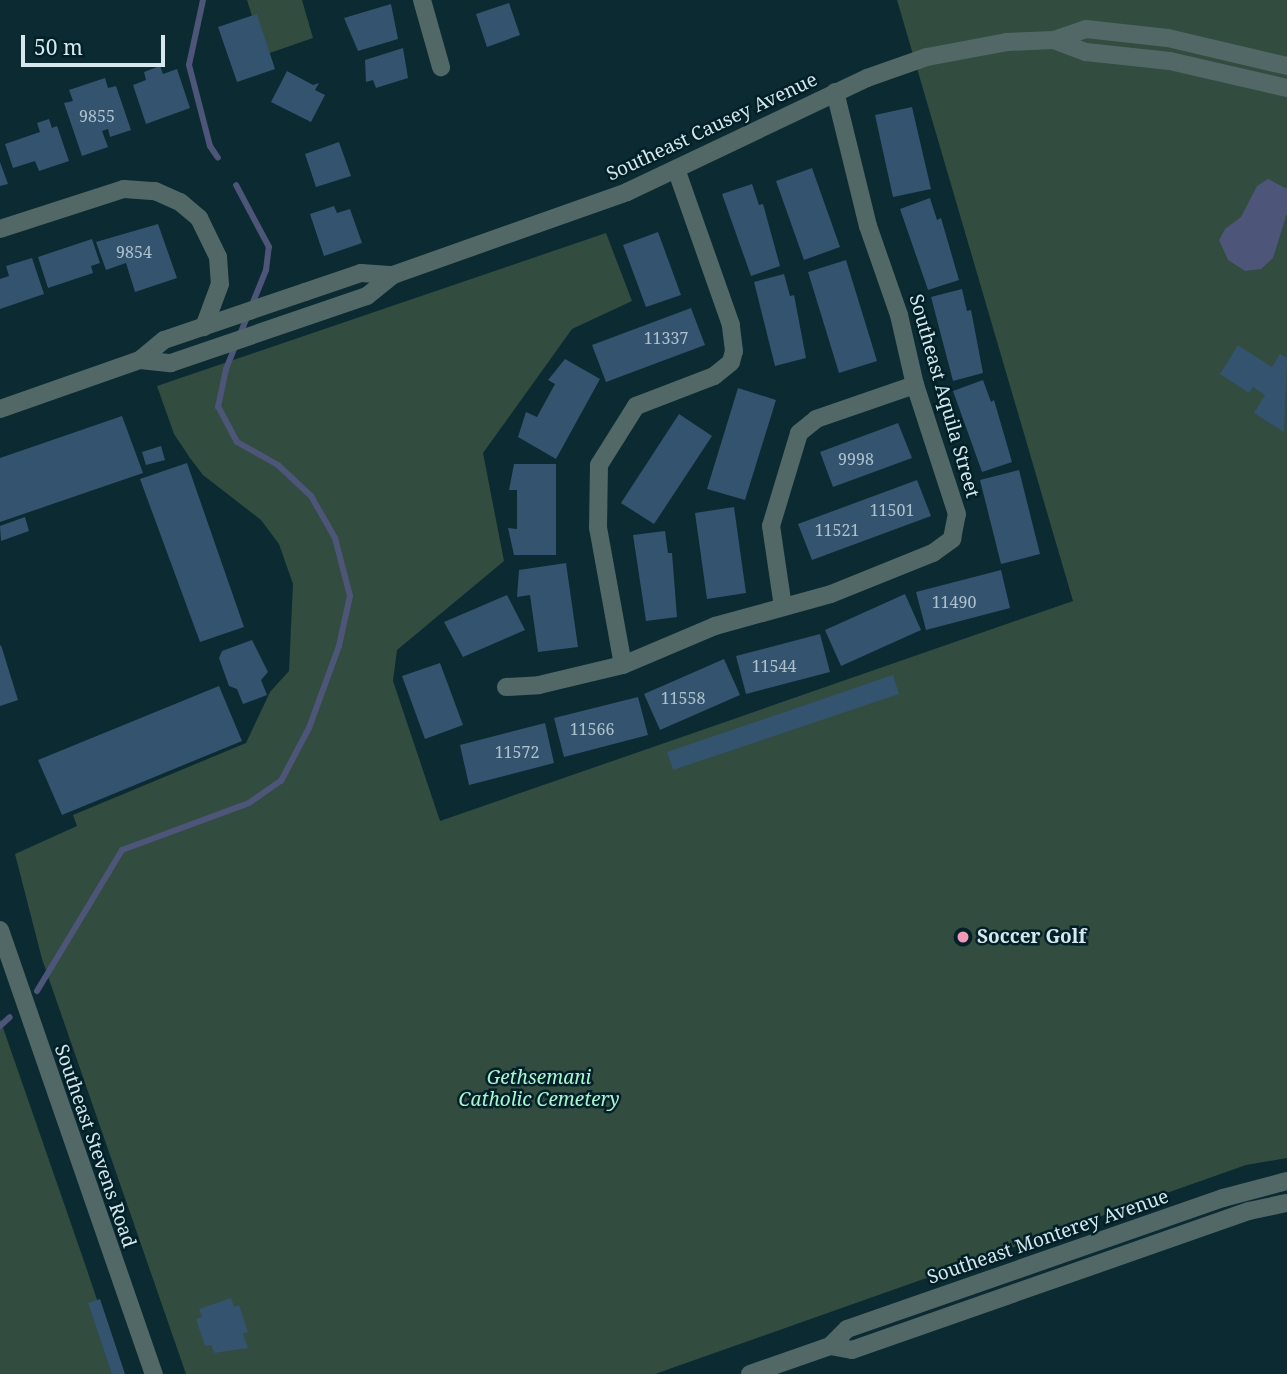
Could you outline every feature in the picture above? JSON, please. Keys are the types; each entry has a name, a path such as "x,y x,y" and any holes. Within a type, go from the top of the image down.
{"street":[{"path":"422,0 441,67"},
{"name":"Southeast Causey Avenue","path":"140,360 171,363 367,296 393,275 581,209 676,169 835,92 893,68 960,49 1054,40 1086,29 1129,32 1287,66"},
{"name":"Southeast Causey Avenue","path":"1054,40 1086,52 1170,61 1287,88"},
{"name":"Southeast Aquila Street","path":"506,687 538,685 623,665 715,626 831,594 933,553 952,539 957,514 915,385 835,92"},
{"path":"623,665 598,528 599,465 636,406 714,376 731,362 735,341 676,169"},
{"path":"0,229 95,196 124,189 155,191 180,202 199,218 218,257 220,284 204,327"},
{"name":"Southeast Causey Avenue","path":"0,409 140,360 164,340 361,273 393,275"},
{"path":"783,607 771,526 799,433 816,419 915,385"},
{"name":"Southeast Stevens Road","path":"0,930 154,1374"},
{"name":"Southeast Monterey Avenue","path":"750,1374 830,1346 847,1329 1223,1198 1287,1181"},
{"name":"Southeast Monterey Avenue","path":"830,1346 852,1350 1249,1212 1287,1203"}],"green space":[{"path":"247,0 302,0 313,38 264,55"},
{"name":"Gethsemani Catholic Cemetery","path":"897,0 1287,0 1287,1158 1246,1165 655,1374 186,1374 42,959 15,854 77,826 73,815 246,743 270,692 289,671 293,584 279,544 261,520 203,475 174,434 157,386 606,233 632,301 572,329 483,453 504,561 397,650 393,681 440,821 1073,601"},
{"path":"0,1019 85,1264 122,1374 0,1374"}],"water":[{"path":"1268,179 1287,189 1287,213 1273,258 1261,269 1245,271 1228,260 1219,240 1225,229 1241,217 1257,186"}],"building":[{"path":"509,3 520,35 487,47 476,14"},
{"path":"391,4 398,39 358,51 344,18"},
{"path":"257,14 275,69 237,82 218,27"},
{"path":"403,48 408,78 376,88 373,80 366,82 365,60"},
{"path":"160,66 163,74 177,69 190,108 146,124 133,85 146,80 144,72"},
{"path":"287,71 313,85 319,83 315,90 325,95 311,122 271,102"},
{"path":"105,78 108,88 116,86 131,130 110,137 108,129 102,131 108,147 82,156 64,103 73,101 69,90"},
{"path":"912,107 931,189 893,197 875,115"},
{"path":"49,119 52,128 57,126 69,161 39,171 35,161 13,168 5,144 40,132 37,123"},
{"path":"339,142 351,176 316,187 305,154"},
{"path":"0,162 8,184 0,186"},
{"path":"812,168 840,247 804,260 776,181"},
{"path":"752,184 759,205 763,204 780,266 751,276 722,194"},
{"path":"930,198 937,220 941,218 959,280 928,290 900,209"},
{"path":"334,206 337,213 350,209 362,243 324,256 310,214"},
{"path":"158,224 177,278 135,292 126,263 106,270 96,242"},
{"path":"658,232 681,295 646,307 623,245"},
{"path":"92,239 100,263 91,266 93,273 48,288 38,257"},
{"path":"32,258 44,294 0,309 0,279 9,276 6,266"},
{"path":"846,260 877,361 839,373 808,272"},
{"path":"784,274 790,296 794,295 806,358 775,366 754,282"},
{"path":"962,289 967,311 971,310 983,373 953,381 931,297"},
{"path":"691,308 705,345 606,382 592,345"},
{"path":"1238,345 1272,367 1280,354 1287,358 1284,432 1254,413 1265,395 1253,387 1249,393 1220,374"},
{"path":"565,359 600,379 556,459 518,437 526,412 537,417 555,384 548,380"},
{"path":"983,380 991,402 994,400 1012,462 982,472 953,391"},
{"path":"738,388 776,400 745,500 707,489"},
{"path":"679,414 712,436 654,524 621,503"},
{"path":"122,416 143,473 0,522 0,458"},
{"path":"898,423 912,458 833,487 820,452"},
{"path":"161,446 165,460 146,465 142,452"},
{"path":"187,463 244,627 200,642 140,479"},
{"path":"514,464 556,464 556,555 514,555 508,528 517,529 517,490 509,490"},
{"path":"1019,470 1040,554 1001,564 980,480"},
{"path":"917,480 931,516 812,560 798,524"},
{"path":"734,507 746,593 707,599 695,513"},
{"path":"25,517 29,531 1,541 0,526"},
{"path":"665,531 668,553 672,553 677,617 646,621 633,535"},
{"path":"566,563 578,647 538,652 530,595 517,597 519,570"},
{"path":"1001,570 1010,608 926,630 916,592"},
{"path":"905,594 921,630 841,666 825,630"},
{"path":"507,595 525,630 463,657 444,622"},
{"path":"820,634 830,672 746,694 736,656"},
{"path":"252,640 268,672 261,680 267,695 243,704 237,689 229,686 219,658 222,651"},
{"path":"0,646 18,700 0,706"},
{"path":"724,659 740,695 660,730 644,694"},
{"path":"440,663 463,725 425,739 402,676"},
{"path":"893,675 899,694 673,770 667,752"},
{"path":"219,686 242,741 62,815 38,760"},
{"path":"638,697 648,735 564,757 554,718"},
{"path":"545,723 554,763 469,785 460,745"},
{"path":"231,1298 234,1307 239,1305 248,1332 243,1334 248,1348 214,1353 211,1345 205,1346 196,1319 202,1317 199,1309"},
{"path":"100,1299 125,1374 112,1374 88,1303"}],"waterway":[{"path":"203,0 189,65 210,146 218,158"},
{"path":"37,991 122,850 249,803 281,781 309,728 339,646 350,596 335,538 311,496 278,465 237,442 218,407 226,369 266,270 269,247 236,185"},
{"path":"0,1026 10,1017"}],"place":[{"name":"Soccer Golf","path":"963,937"}]}
